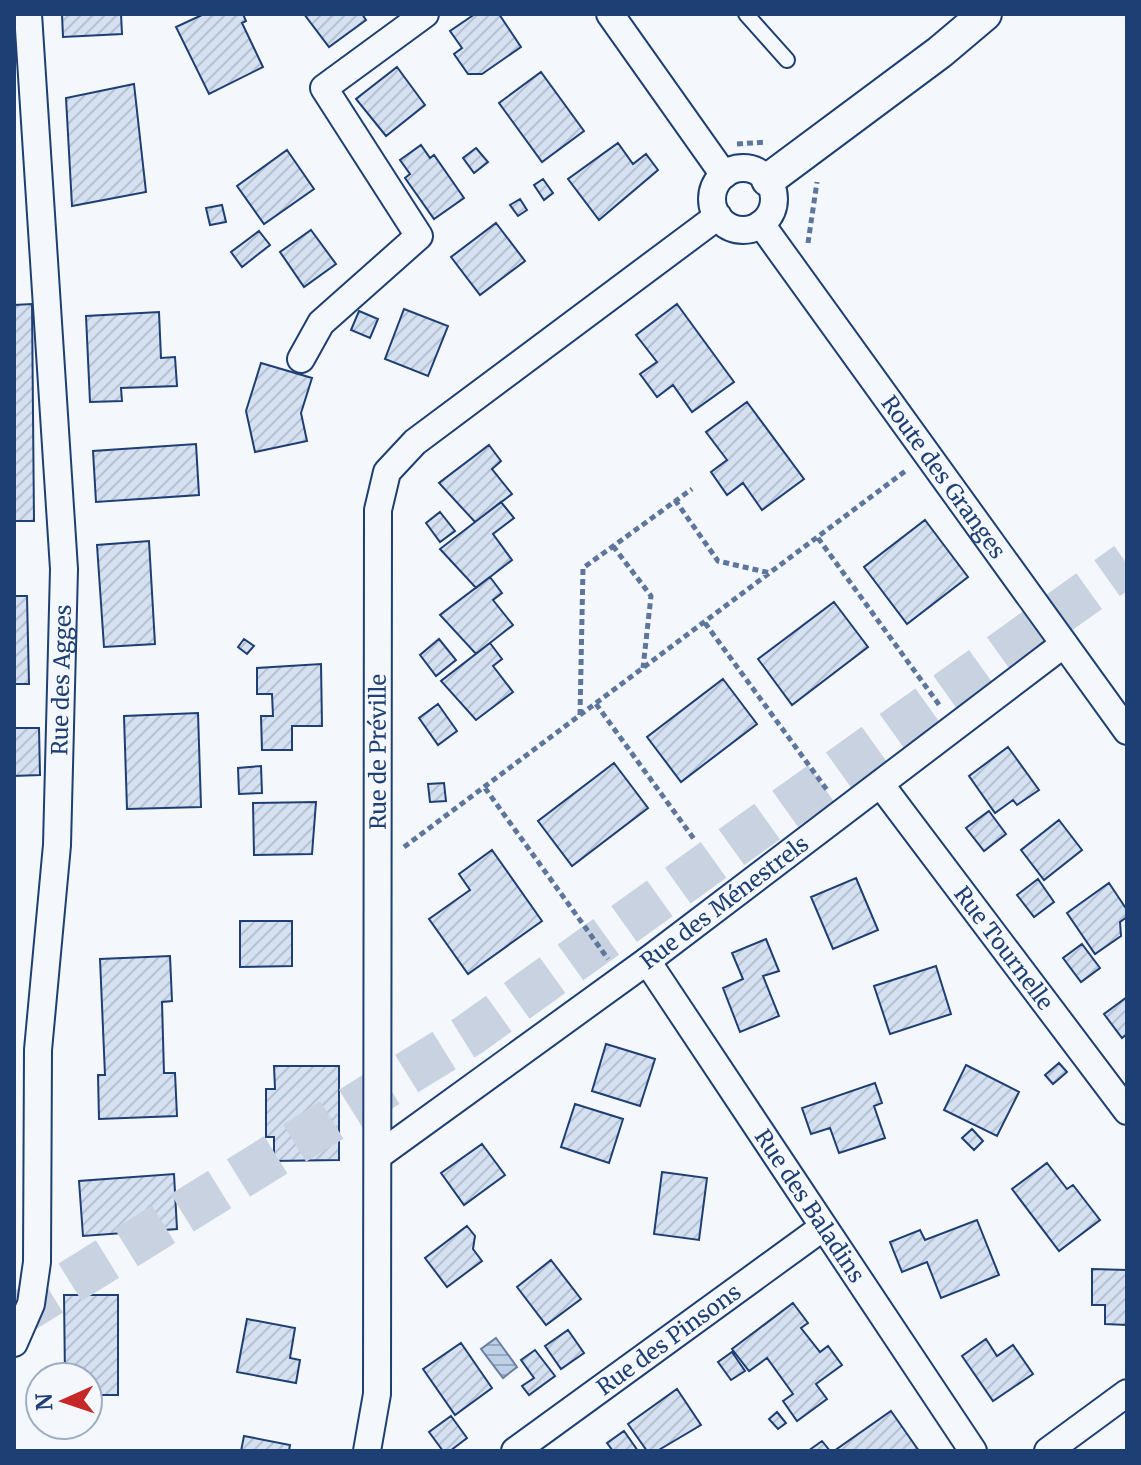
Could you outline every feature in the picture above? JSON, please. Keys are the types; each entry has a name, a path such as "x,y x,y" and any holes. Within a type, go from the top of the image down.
{"street":[{"name":"Rue des Agges","path":"14,1343 31,1304 37,1262 38,1050 57,845 64,569 28,14"},
{"path":"301,359 321,323 419,236 324,88 425,14"},
{"path":"610,14 724,175"},
{"path":"768,180 798,137 940,52 985,14"},
{"path":"747,168 768,180 774,203 761,224 738,229 718,216 712,199 724,175 747,168"},
{"name":"Rue de Préville","path":"367,1451 377,1394 378,510 387,472 415,442 718,216"},
{"name":"Route des Granges","path":"761,224 1127,731"},
{"name":"Rue des Ménestrels","path":"379,1155 647,961 1064,644"},
{"name":"Rue Tournelle","path":"881,785 1127,1111"},
{"name":"Rue des Baladins","path":"647,961 973,1451"},
{"name":"Rue des Pinsons","path":"515,1451 822,1228"},
{"path":"1048,1451 1127,1393"}],"lane":[{"path":"746,14 787,60"}],"path":[{"path":"695,132 705,126 740,145 798,137 819,168 807,247 787,262"},
{"path":"394,855 915,463"},
{"path":"580,716 583,568 692,489"},
{"path":"675,500 718,561 771,574"},
{"path":"818,538 947,717"},
{"path":"613,546 651,596 643,669"},
{"path":"705,623 835,801"},
{"path":"596,704 694,839"},
{"path":"485,788 613,966"}],"water":[{"path":"496,1338 517,1367 503,1378 481,1349"}],"building":[{"path":"62,14 121,14 122,34 63,37"},
{"path":"204,14 243,14 246,21 242,23 263,67 209,94 176,27"},
{"path":"304,14 362,14 366,20 329,47"},
{"path":"475,14 499,14 521,47 482,74 468,74 454,54 462,48 450,31"},
{"path":"397,67 425,105 386,136 356,99"},
{"path":"541,72 584,131 542,162 499,103"},
{"path":"134,84 146,192 72,206 66,98"},
{"path":"618,143 633,164 646,154 658,170 599,220 568,179"},
{"path":"421,145 430,158 434,155 464,198 434,219 405,178 410,174 400,160"},
{"path":"476,148 488,162 474,173 463,158"},
{"path":"287,150 314,189 264,224 237,186"},
{"path":"543,179 553,193 544,200 534,185"},
{"path":"520,199 527,210 518,216 510,205"},
{"path":"222,205 226,222 210,225 206,208"},
{"path":"496,223 525,261 480,295 451,257"},
{"path":"311,230 336,264 304,287 280,252"},
{"path":"259,231 270,245 242,267 231,252"},
{"path":"32,304 34,521 14,521 14,305"},
{"path":"677,304 734,382 692,412 673,385 657,397 640,374 657,362 636,335"},
{"path":"404,309 448,326 428,376 385,359"},
{"path":"359,311 378,319 370,338 351,330"},
{"path":"159,312 161,358 175,357 177,386 121,388 122,401 90,402 86,316"},
{"path":"261,363 312,378 301,413 307,441 255,452 246,411"},
{"path":"747,402 804,479 762,510 743,483 727,495 711,472 727,460 706,432"},
{"path":"196,444 199,495 96,502 93,451"},
{"path":"489,445 501,461 492,469 512,494 475,522 439,483"},
{"path":"501,502 514,518 493,534 512,560 476,588 440,549"},
{"path":"440,512 455,531 440,542 426,523"},
{"path":"925,520 968,577 907,624 864,567"},
{"path":"149,541 155,644 104,647 97,545"},
{"path":"490,577 502,593 493,600 513,625 476,654 440,615"},
{"path":"14,596 27,596 29,684 14,684"},
{"path":"834,602 868,647 792,705 758,659"},
{"path":"244,639 254,646 247,654 238,647"},
{"path":"439,639 456,660 436,676 420,655"},
{"path":"490,643 502,659 493,666 513,692 476,720 441,681"},
{"path":"321,664 322,726 292,726 292,750 262,750 261,716 273,716 272,694 257,694 257,668"},
{"path":"723,679 757,724 681,782 647,737"},
{"path":"438,704 457,731 438,745 419,718"},
{"path":"198,713 201,807 127,809 124,716"},
{"path":"14,728 39,728 40,775 14,776"},
{"path":"1008,747 1039,790 1017,805 1013,800 995,813 969,776"},
{"path":"614,763 648,808 572,866 538,821"},
{"path":"261,766 262,793 239,794 238,768"},
{"path":"444,783 446,801 430,802 428,784"},
{"path":"316,802 312,854 254,855 253,803"},
{"path":"989,811 1006,834 984,851 966,828"},
{"path":"1059,820 1082,850 1044,880 1021,850"},
{"path":"492,850 542,921 468,974 429,919 470,890 459,874"},
{"path":"856,878 878,930 833,949 811,897"},
{"path":"1038,879 1054,902 1034,917 1017,895"},
{"path":"1109,883 1127,910 1127,917 1120,922 1121,936 1095,954 1067,913"},
{"path":"240,921 292,921 292,966 240,967"},
{"path":"766,939 779,971 763,976 779,1016 740,1032 723,988 743,979 732,953"},
{"path":"1082,944 1100,968 1081,982 1063,958"},
{"path":"170,956 172,1001 162,1002 164,1073 175,1073 177,1116 99,1119 98,1075 105,1075 100,959"},
{"path":"936,966 951,1014 890,1034 874,986"},
{"path":"1127,997 1127,1034 1122,1038 1104,1014"},
{"path":"606,1044 655,1059 640,1106 592,1091"},
{"path":"1059,1063 1067,1072 1053,1084 1045,1075"},
{"path":"966,1065 1019,1092 997,1136 944,1110"},
{"path":"274,1066 339,1066 339,1160 274,1161 274,1137 266,1137 266,1089 275,1089"},
{"path":"875,1083 882,1103 874,1106 885,1138 839,1153 830,1128 811,1134 802,1108"},
{"path":"575,1104 623,1119 609,1163 561,1147"},
{"path":"972,1129 983,1141 974,1150 962,1138"},
{"path":"482,1144 505,1175 464,1205 441,1173"},
{"path":"1047,1163 1067,1189 1073,1185 1100,1220 1059,1251 1012,1189"},
{"path":"662,1172 707,1178 699,1240 654,1234"},
{"path":"174,1174 177,1229 83,1236 79,1181"},
{"path":"977,1220 999,1275 941,1298 927,1262 902,1272 890,1242 920,1230 925,1240"},
{"path":"467,1226 475,1236 473,1249 482,1261 447,1287 425,1258"},
{"path":"551,1260 581,1299 546,1325 517,1287"},
{"path":"1092,1269 1127,1270 1127,1325 1105,1324 1105,1305 1092,1305"},
{"path":"64,1295 118,1295 118,1395 104,1395 104,1361 65,1361"},
{"path":"793,1303 808,1323 801,1328 820,1352 828,1346 842,1365 816,1384 827,1399 797,1421 783,1401 793,1394 767,1358 749,1371 732,1349"},
{"path":"247,1319 295,1328 290,1358 300,1360 296,1383 237,1372"},
{"path":"568,1330 584,1353 561,1369 545,1346"},
{"path":"986,1339 997,1356 1013,1345 1033,1374 993,1401 962,1356"},
{"path":"461,1343 492,1388 455,1415 423,1369"},
{"path":"535,1350 555,1376 529,1395 522,1386 534,1378 521,1360"},
{"path":"732,1352 745,1371 731,1380 718,1362"},
{"path":"677,1389 701,1425 657,1451 647,1451 628,1424"},
{"path":"891,1411 919,1451 834,1451"},
{"path":"777,1412 786,1423 778,1429 769,1419"},
{"path":"451,1416 467,1438 450,1451 443,1451 429,1432"},
{"path":"624,1431 638,1451 613,1451 607,1443"},
{"path":"244,1436 290,1445 289,1451 241,1451"},
{"path":"822,1441 830,1451 808,1451"}],"tunnel":[{"path":"14,1317 469,1035 1127,564"}]}
